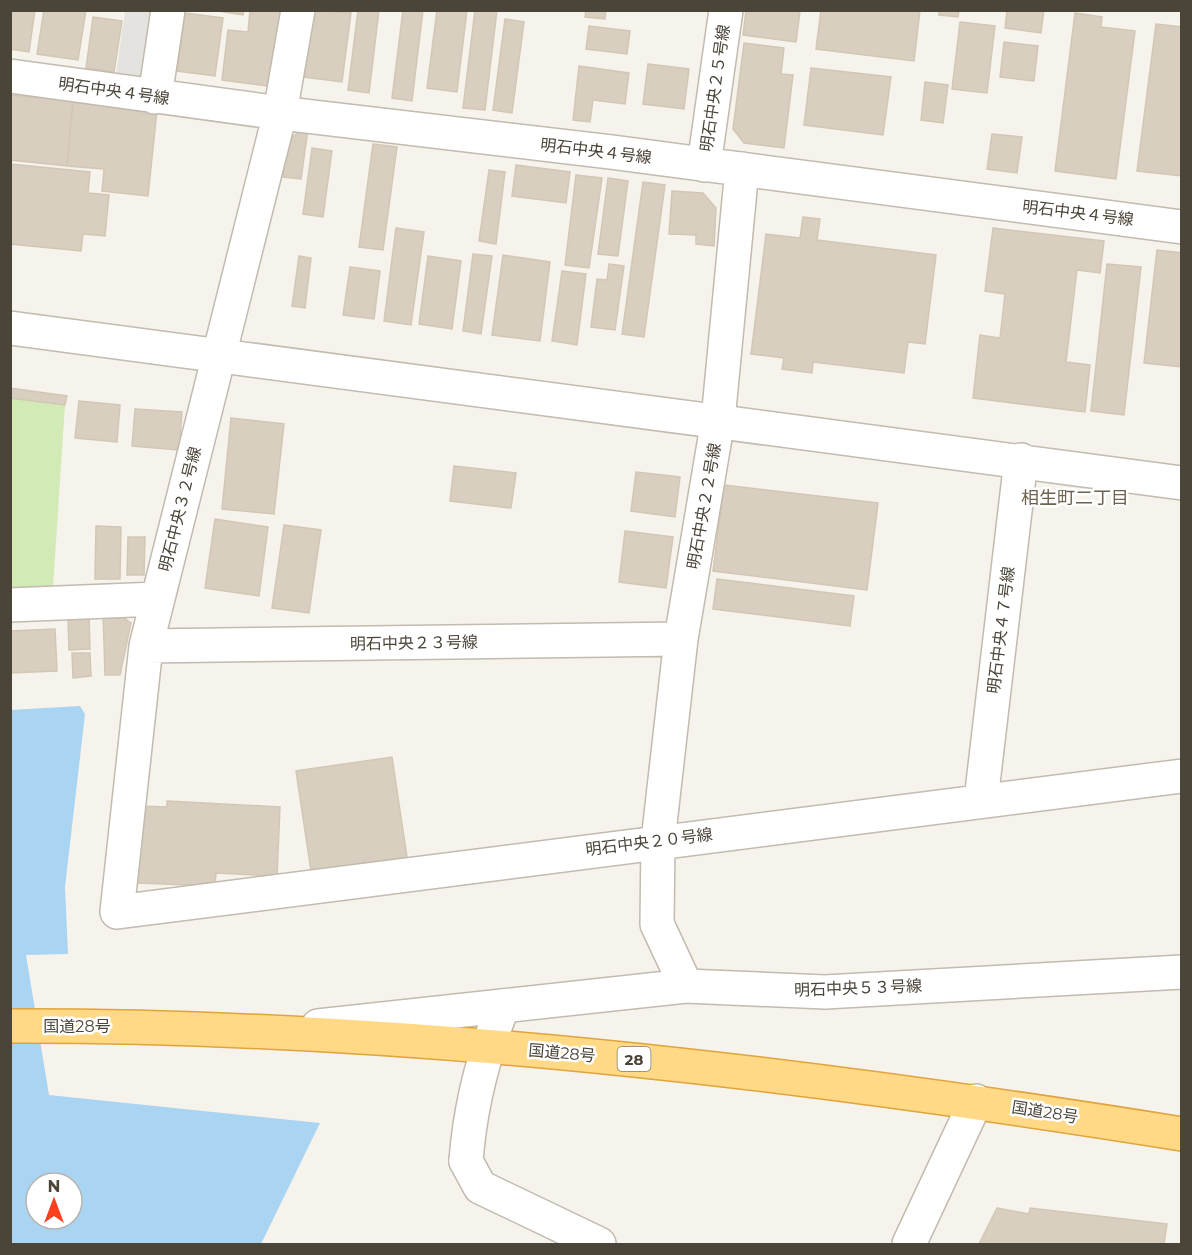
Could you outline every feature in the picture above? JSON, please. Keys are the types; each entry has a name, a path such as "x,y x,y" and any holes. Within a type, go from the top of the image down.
{"highway":[{"name":"国道28号","path":"10,1026 262,1032 487,1046 638,1059 976,1101 1182,1134"}],"street":[{"path":"155,97 168,10"},
{"name":"明石中央３２号線","path":"117,912 146,646 280,113 298,10"},
{"name":"明石中央２５号線","path":"704,165 726,10"},
{"name":"明石中央４号線","path":"10,76 155,97 742,169 1182,227"},
{"name":"明石中央２２号線","path":"658,841 681,639 718,420 742,169"},
{"path":"10,328 1182,483"},
{"name":"明石中央４７号線","path":"981,800 1021,460"},
{"path":"10,605 157,599"},
{"name":"明石中央２３号線","path":"146,646 681,639"},
{"name":"明石中央２０号線","path":"117,912 658,841 1182,776"},
{"path":"658,841 657,924 686,986"},
{"name":"明石中央５３号線","path":"262,1032 686,986 825,992 1182,972"},
{"path":"503,1006 487,1046 469,1126 466,1161 480,1187 599,1245"},
{"path":"909,1245 976,1101"}],"green space":[{"path":"10,398 65,405 53,587 11,589"}],"shaded area":[{"path":"125,11 155,11 146,78 116,74"}],"water":[{"path":"80,706 85,714 65,887 68,954 26,955 49,1095 320,1123 261,1244 11,1244 11,710"}],"building":[{"path":"10,10 35,10 29,52 10,49"},
{"path":"44,10 86,10 78,60 37,54"},
{"path":"212,10 244,10 243,15"},
{"path":"250,10 285,10 275,87 222,80 228,30 248,32"},
{"path":"313,10 351,13 342,82 304,77"},
{"path":"358,10 379,10 369,93 348,90"},
{"path":"403,10 423,10 412,101 392,98"},
{"path":"437,10 467,10 457,92 427,88"},
{"path":"475,10 497,10 485,110 463,108"},
{"path":"586,10 606,10 605,19 585,17"},
{"path":"746,10 800,11 796,42 743,35"},
{"path":"821,10 920,10 914,61 816,49"},
{"path":"939,10 959,10 958,17 939,15"},
{"path":"1007,10 1044,10 1041,33 1005,28"},
{"path":"185,13 223,18 215,76 177,71"},
{"path":"1075,13 1102,17 1101,27 1135,31 1116,179 1055,171"},
{"path":"93,17 122,21 114,72 86,68"},
{"path":"505,19 524,22 512,113 493,110"},
{"path":"960,22 995,26 987,93 952,89"},
{"path":"1156,24 1182,27 1182,176 1137,171"},
{"path":"589,26 630,31 627,54 586,49"},
{"path":"1004,42 1038,46 1034,81 1000,77"},
{"path":"744,43 784,48 781,74 793,75 784,148 744,143 733,129"},
{"path":"648,64 689,69 684,109 643,104"},
{"path":"579,66 629,73 625,104 593,100 590,122 573,120"},
{"path":"811,68 891,77 883,135 804,125"},
{"path":"925,82 948,85 943,123 921,120"},
{"path":"10,95 73,101 67,166 10,160"},
{"path":"73,101 157,110 148,196 102,191 104,169 67,166"},
{"path":"302,129 308,129 301,179 283,177 288,141"},
{"path":"992,134 1022,137 1017,173 987,169"},
{"path":"373,144 397,147 383,250 359,247"},
{"path":"312,148 332,151 323,217 303,214"},
{"path":"10,164 90,172 88,193 109,195 105,236 83,234 81,251 10,244"},
{"path":"516,165 570,172 566,203 512,196"},
{"path":"489,170 505,172 496,244 479,241"},
{"path":"576,175 602,178 589,268 565,265"},
{"path":"608,178 628,181 618,256 598,254"},
{"path":"643,182 665,185 644,337 622,334"},
{"path":"672,191 703,193 716,208 714,246 696,244 696,235 669,234"},
{"path":"803,217 820,219 817,240 936,255 925,344 908,342 904,373 813,362 812,373 782,369 784,358 751,354 766,234 800,238"},
{"path":"396,228 424,232 411,325 384,321"},
{"path":"993,228 1104,241 1100,273 1077,270 1066,362 1090,365 1085,412 973,398 980,335 1000,338 1005,294 985,291"},
{"path":"1157,250 1182,253 1182,367 1144,363"},
{"path":"473,254 492,256 481,334 463,331"},
{"path":"503,255 550,262 540,341 492,335"},
{"path":"299,256 311,258 305,308 292,306"},
{"path":"428,256 461,261 452,329 419,324"},
{"path":"609,264 624,266 615,330 591,327 597,279 607,280"},
{"path":"1107,264 1141,267 1124,415 1091,411"},
{"path":"350,267 380,271 374,319 343,315"},
{"path":"562,271 586,274 577,345 552,341"},
{"path":"10,388 67,396 65,405 10,398"},
{"path":"79,401 120,405 117,442 75,438"},
{"path":"135,409 182,412 179,450 132,446"},
{"path":"231,418 284,424 274,514 222,509"},
{"path":"454,466 516,473 511,508 450,501"},
{"path":"636,472 680,477 675,517 631,511"},
{"path":"724,485 878,503 867,590 713,571"},
{"path":"215,519 268,527 259,596 205,588"},
{"path":"284,525 321,530 309,613 272,608"},
{"path":"96,526 121,527 120,579 95,579"},
{"path":"625,531 673,537 666,588 619,582"},
{"path":"128,537 145,537 144,575 127,575"},
{"path":"717,579 854,596 850,626 713,609"},
{"path":"103,613 117,613 131,623 120,675 105,675"},
{"path":"89,616 90,649 69,650 68,617"},
{"path":"55,629 57,671 10,673 10,631"},
{"path":"72,653 90,653 91,676 73,678"},
{"path":"392,757 407,857 311,871 296,771"},
{"path":"167,801 280,807 277,876 216,873 215,886 138,883 141,806 167,807"},
{"path":"997,1208 1029,1214 1030,1208 1167,1224 1164,1244 979,1244"}],"district":[{"name":"相生町二丁目","path":"1075,498"}]}
